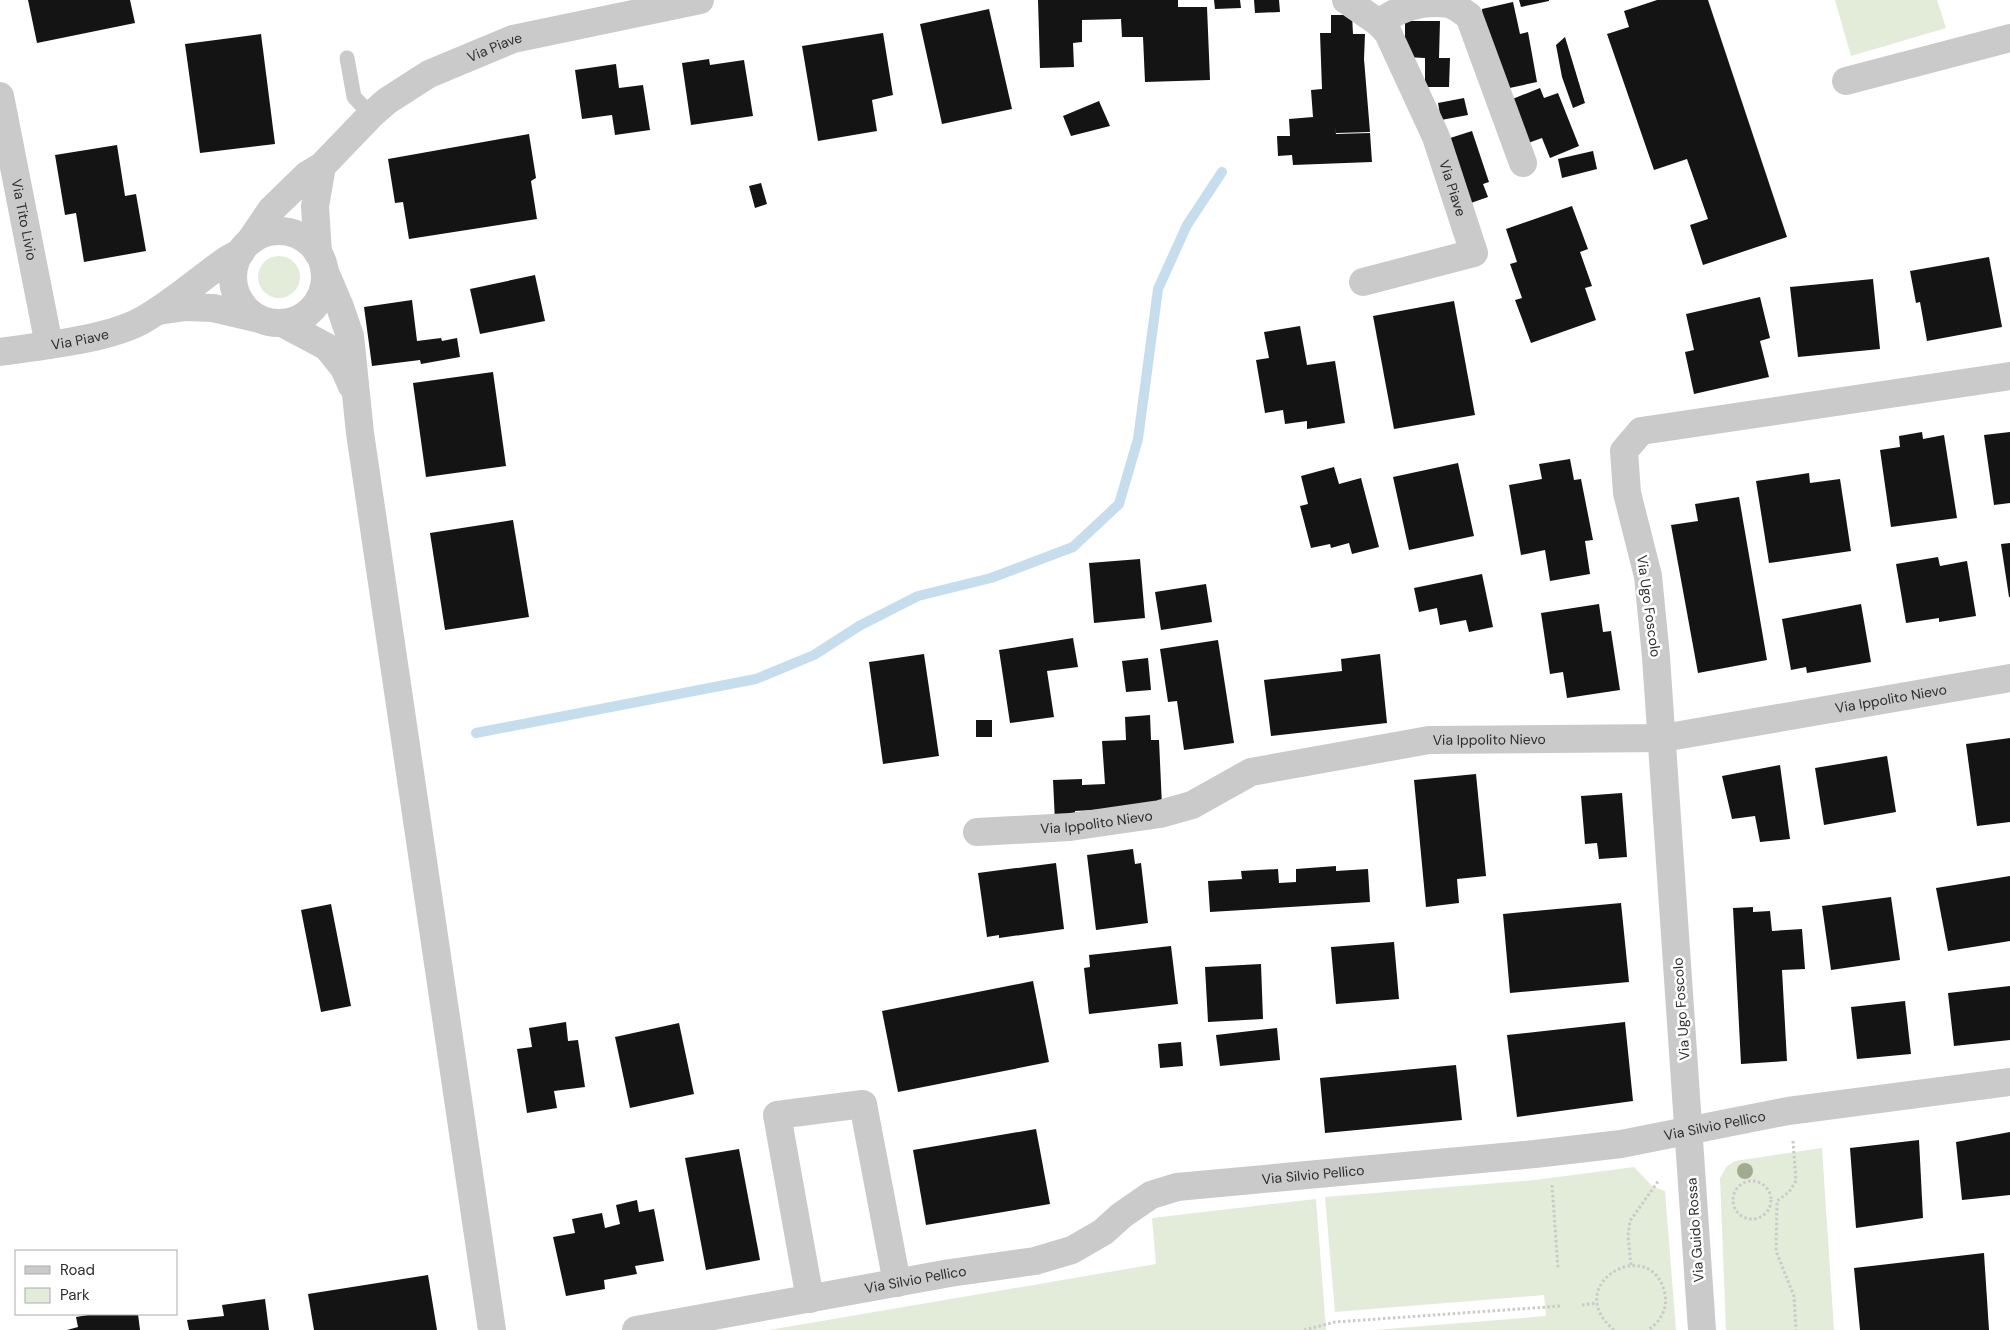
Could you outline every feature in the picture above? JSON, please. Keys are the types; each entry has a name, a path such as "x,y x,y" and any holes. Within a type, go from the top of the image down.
{"street":[{"name":"Via Piave","path":"0,352 101,335 139,322 156,312 245,247 271,210 306,175 322,166 371,114 429,74 513,38 700,0"},
{"name":"Via Piave","path":"1346,0 1379,23 1388,33 1436,137 1474,253 1363,282"},
{"path":"1379,23 1395,11 1428,0 1449,4 1469,16 1523,163"},
{"path":"1846,81 2010,38"},
{"name":"Via Tito Livio","path":"0,96 49,345"},
{"path":"271,321 294,321 306,315 315,306 323,290 322,262 315,206 322,166"},
{"path":"356,397 344,368 327,347 249,312 240,302 235,290 233,277 235,264 245,247 261,234 274,231 286,232 310,242 322,262 350,336 360,433 492,1330"},
{"name":"Via Piave","path":"156,312 186,307 213,308 271,321"},
{"name":"Via Ugo Foscolo","path":"1688,1130 1663,738 1648,576 1627,493 1624,451 1642,431 2010,376"},
{"name":"Via Ippolito Nievo","path":"976,832 1070,827 1160,814 1192,805 1251,772 1429,740 1663,738 2010,678"},
{"name":"Via Silvio Pellico","path":"636,1330 950,1273 1034,1262 1072,1250 1103,1232 1150,1194 1177,1188 1535,1154 1620,1144 1788,1111 2010,1082"},
{"path":"810,1299 777,1115 863,1104 897,1284"},
{"name":"Via Guido Rossa","path":"1688,1130 1702,1330"}],"lane":[{"path":"348,58 354,98 371,114"}],"path":[{"path":"1788,1111 1796,1167 1796,1181 1789,1192 1777,1201 1776,1251 1794,1296 1796,1330"},
{"path":"1631,1265 1628,1236 1630,1221 1653,1187 1660,1182 1659,1172"},
{"path":"1754,1181 1768,1189 1772,1198 1771,1206 1766,1214 1759,1219 1750,1220 1742,1217 1736,1211 1733,1203 1734,1194 1738,1187 1745,1182 1754,1181"},
{"path":"1552,1185 1558,1268"},
{"path":"1771,1206 1776,1209"},
{"path":"1614,1330 1603,1318 1597,1303 1598,1292 1606,1277 1620,1267 1631,1265 1642,1266 1651,1271 1659,1278 1664,1288 1665,1308 1661,1318 1648,1330"},
{"path":"1582,1305 1597,1303"},
{"path":"1304,1330 1335,1322 1561,1306"}],"green space":[{"path":"1835,0 1937,0 1946,28 1851,56"},
{"path":"283,256 291,259 297,265 300,277 297,289 291,295 275,298 267,295 261,289 258,273 261,265 267,259"},
{"path":"1822,1148 1834,1330 1726,1330 1720,1178 1727,1166 1735,1161"},
{"path":"1634,1167 1653,1187 1665,1191 1676,1330 1375,1330 1546,1316 1544,1295 1335,1312 1325,1197 1535,1180"},
{"path":"1316,1199 1326,1330 769,1330 1156,1264 1152,1218"}],"building":[{"path":"28,0 130,0 135,23 37,43"},
{"path":"1038,0 1178,0 1178,7 1207,7 1210,80 1145,82 1143,37 1122,37 1121,19 1082,20 1082,42 1073,43 1074,67 1040,68"},
{"path":"1214,0 1240,0 1241,8 1215,9"},
{"path":"1254,0 1279,0 1280,12 1255,13"},
{"path":"1519,0 1549,0 1549,1 1521,7"},
{"path":"1657,0 1708,0 1787,237 1703,265 1690,225 1708,219 1687,159 1654,170 1607,34 1629,27 1624,11"},
{"path":"1513,2 1520,34 1528,32 1537,82 1505,89 1483,35 1482,9"},
{"path":"989,9 1012,109 942,124 920,24"},
{"path":"1331,15 1352,15 1353,34 1365,34 1364,59 1370,132 1336,133 1335,125 1336,134 1370,133 1372,162 1293,165 1292,155 1278,156 1277,136 1290,136 1289,119 1313,117 1311,90 1322,89 1320,33 1331,33"},
{"path":"1405,21 1440,21 1439,58 1450,58 1449,87 1425,87 1425,58 1405,57"},
{"path":"883,33 893,95 872,100 877,131 818,141 802,46"},
{"path":"261,34 275,144 200,153 185,44"},
{"path":"1565,37 1585,103 1573,108 1562,77 1556,45"},
{"path":"709,59 710,65 744,60 753,116 691,125 682,63"},
{"path":"616,64 619,88 643,85 650,130 615,135 612,115 582,119 575,70"},
{"path":"1540,88 1544,98 1558,93 1579,146 1550,158 1542,138 1528,143 1510,100"},
{"path":"1464,98 1468,115 1441,120 1438,103"},
{"path":"1099,101 1110,126 1071,136 1063,116"},
{"path":"1472,131 1489,182 1483,184 1488,197 1468,204 1447,139"},
{"path":"529,134 536,178 531,181 537,219 409,239 403,202 395,203 388,159"},
{"path":"117,145 125,196 136,194 146,251 84,262 76,213 65,215 55,155"},
{"path":"1593,151 1597,169 1562,178 1558,159"},
{"path":"761,183 767,204 755,208 749,186"},
{"path":"1572,206 1588,249 1580,252 1592,286 1585,288 1596,320 1531,343 1515,300 1522,298 1510,264 1517,262 1506,229"},
{"path":"1989,257 2002,327 1927,341 1920,302 1916,303 1910,271"},
{"path":"535,275 545,321 480,334 470,289"},
{"path":"1873,279 1880,349 1798,357 1790,287"},
{"path":"1760,297 1770,338 1760,341 1769,377 1694,394 1685,352 1694,350 1686,314"},
{"path":"412,300 417,341 441,338 442,341 457,338 460,357 421,364 420,360 372,366 364,307"},
{"path":"1454,301 1475,415 1394,429 1373,316"},
{"path":"1300,326 1307,365 1335,361 1345,423 1307,429 1307,421 1285,424 1283,410 1265,413 1256,360 1269,358 1264,332"},
{"path":"493,372 506,466 426,477 413,383"},
{"path":"1922,432 1923,439 1944,435 1957,518 1891,527 1880,450 1900,447 1899,436"},
{"path":"2010,432 2010,503 1994,505 1984,435"},
{"path":"1570,459 1574,480 1581,479 1593,540 1585,541 1590,574 1550,581 1545,550 1521,555 1509,485 1542,479 1539,464"},
{"path":"1458,463 1474,536 1409,550 1393,477"},
{"path":"1334,467 1339,484 1361,478 1379,547 1352,554 1349,543 1331,548 1330,544 1311,548 1300,506 1308,504 1301,476"},
{"path":"1809,473 1810,483 1840,479 1851,551 1769,563 1756,481"},
{"path":"1739,497 1767,660 1698,673 1671,525 1698,521 1695,504"},
{"path":"513,520 529,617 445,630 430,533"},
{"path":"2010,543 2010,597 2009,597 2001,544"},
{"path":"1938,557 1940,566 1967,561 1976,616 1939,622 1939,618 1906,623 1896,564"},
{"path":"1140,559 1145,618 1094,623 1089,563"},
{"path":"1482,574 1493,627 1469,632 1466,620 1440,625 1437,608 1419,612 1414,588"},
{"path":"1206,584 1212,622 1161,630 1155,592"},
{"path":"1599,604 1603,632 1611,631 1620,690 1567,698 1563,672 1550,674 1541,613"},
{"path":"1861,604 1871,662 1807,673 1806,667 1791,670 1782,619"},
{"path":"1073,638 1078,667 1047,671 1054,717 1010,723 999,650"},
{"path":"1218,640 1234,743 1184,750 1177,701 1168,702 1160,649"},
{"path":"924,654 939,756 883,764 869,662"},
{"path":"1380,654 1387,723 1271,736 1264,680 1342,671 1341,659"},
{"path":"1148,658 1151,690 1126,692 1122,661"},
{"path":"1150,715 1151,740 1159,740 1162,806 1075,811 1075,821 1055,822 1053,780 1082,779 1082,785 1105,784 1102,741 1126,740 1125,717"},
{"path":"976,720 992,720 992,737 976,737"},
{"path":"2010,738 2010,822 1977,826 1966,744"},
{"path":"1887,756 1896,812 1824,825 1815,768"},
{"path":"1780,765 1790,839 1760,842 1755,816 1732,819 1722,776"},
{"path":"1476,774 1486,876 1457,879 1459,903 1426,907 1414,780"},
{"path":"1622,793 1627,857 1599,859 1597,843 1585,844 1581,796"},
{"path":"1133,849 1135,864 1141,863 1148,923 1096,930 1087,855"},
{"path":"1056,863 1064,929 999,938 999,935 987,937 978,873"},
{"path":"1336,866 1336,871 1368,869 1370,902 1210,912 1208,881 1242,879 1241,871 1278,869 1279,883 1296,882 1296,869"},
{"path":"2010,876 2010,941 1948,951 1936,888"},
{"path":"1891,897 1900,960 1831,970 1822,906"},
{"path":"1621,903 1629,982 1510,993 1503,914"},
{"path":"331,904 351,1006 321,1012 301,910"},
{"path":"1753,907 1753,912 1770,911 1772,931 1802,929 1805,969 1782,970 1787,1061 1741,1064 1733,908"},
{"path":"1394,942 1399,999 1336,1004 1331,947"},
{"path":"1171,946 1178,1004 1089,1014 1084,968 1090,967 1089,955"},
{"path":"1261,964 1263,1019 1208,1022 1205,967"},
{"path":"1033,981 1049,1062 898,1092 882,1011"},
{"path":"2010,986 2010,1040 1954,1046 1948,993"},
{"path":"1905,1001 1911,1054 1857,1059 1851,1007"},
{"path":"566,1022 568,1041 578,1040 585,1087 554,1091 557,1108 527,1113 517,1049 532,1047 529,1028"},
{"path":"1625,1022 1633,1101 1517,1117 1507,1035"},
{"path":"679,1023 694,1094 630,1108 615,1037"},
{"path":"1277,1028 1280,1060 1220,1066 1216,1035"},
{"path":"1181,1042 1183,1066 1160,1068 1158,1044"},
{"path":"1456,1065 1462,1120 1325,1133 1320,1078"},
{"path":"1036,1129 1050,1204 926,1225 913,1150"},
{"path":"2010,1132 2010,1195 1962,1200 1956,1142"},
{"path":"1919,1140 1923,1218 1856,1228 1850,1148"},
{"path":"739,1149 760,1260 706,1270 685,1158"},
{"path":"637,1200 639,1212 654,1209 664,1261 635,1266 637,1274 604,1280 605,1289 566,1296 553,1237 575,1233 572,1219 602,1213 605,1228 620,1224 616,1205"},
{"path":"1984,1253 1989,1330 1860,1330 1854,1268"},
{"path":"428,1275 437,1330 314,1330 308,1294"},
{"path":"265,1299 269,1330 189,1330 187,1320 224,1316 222,1305"},
{"path":"88,1315 138,1315 140,1330 67,1330 78,1327 76,1317"}],"waterway":[{"path":"476,733 756,679 814,655 859,626 918,596 991,578 1073,547 1119,504 1138,439 1158,289 1187,225 1222,172"}]}
